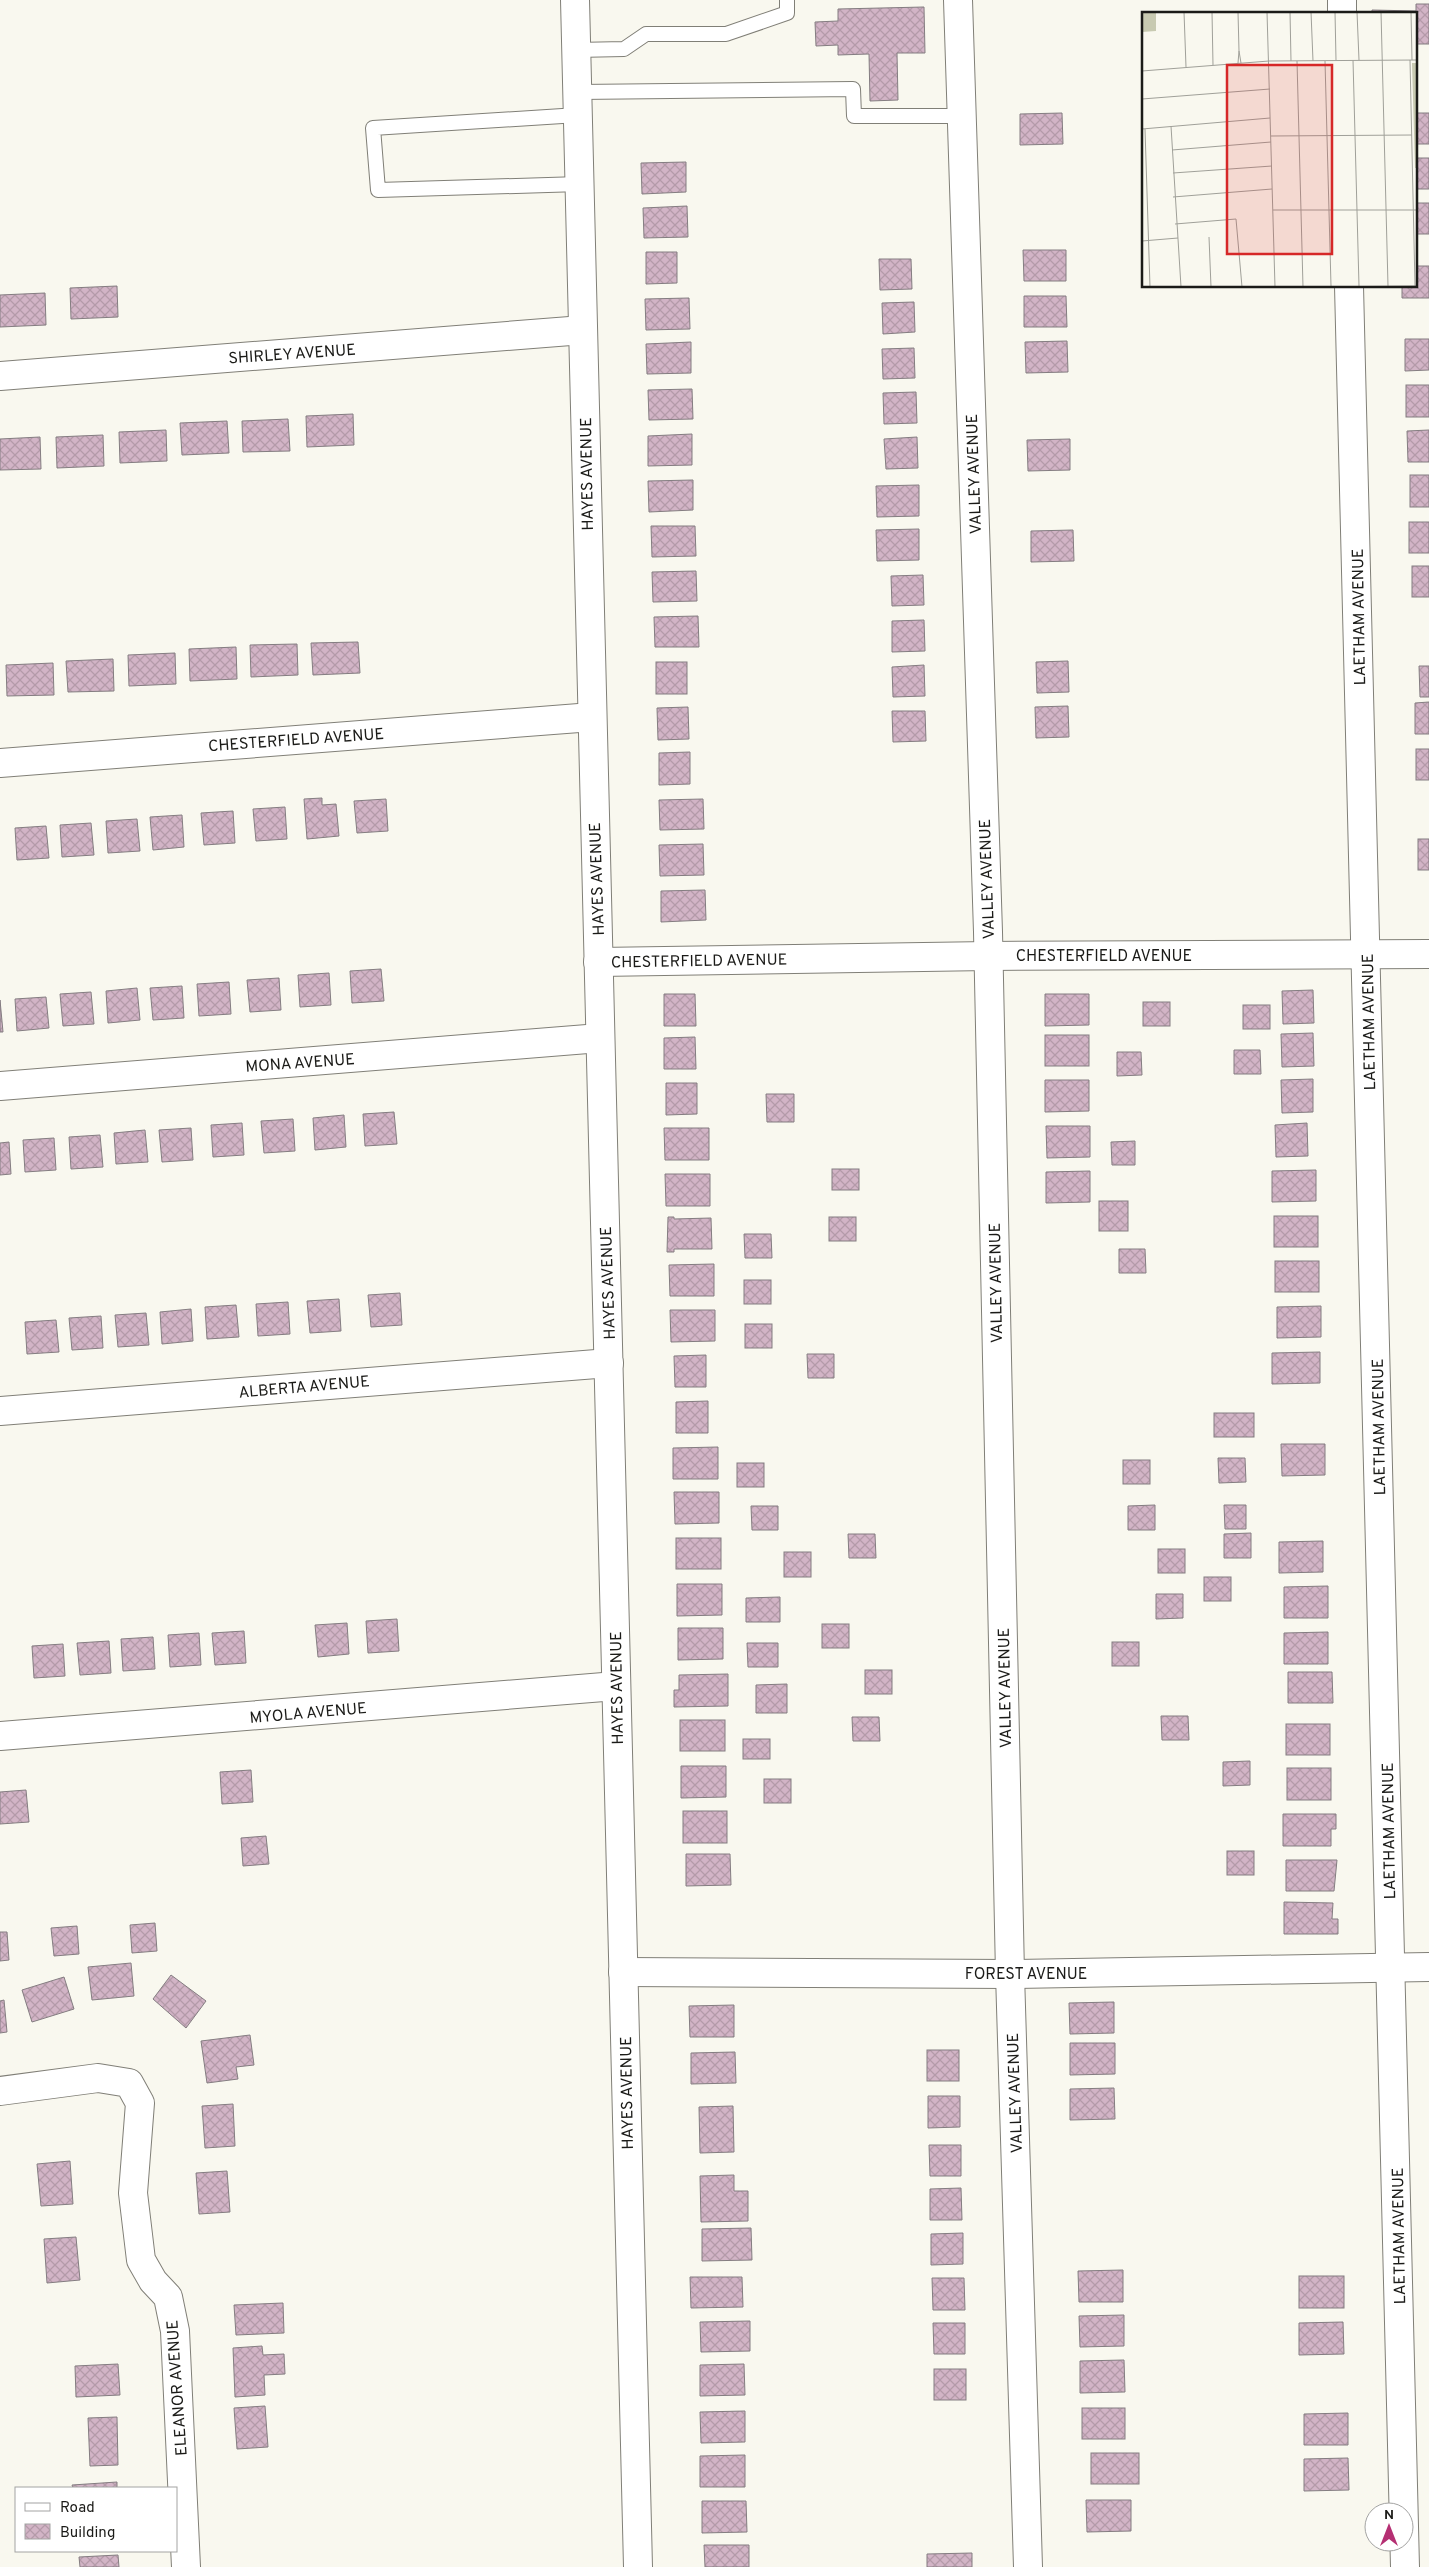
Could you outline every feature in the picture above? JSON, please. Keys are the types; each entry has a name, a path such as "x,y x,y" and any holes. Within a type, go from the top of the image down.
{"street":[{"name":"HAYES AVENUE","path":"575,0 638,2567"},
{"name":"VALLEY AVENUE","path":"958,0 988,956 1010,1974 1028,2567"},
{"name":"LAETHAM AVENUE","path":"1349,288 1405,2567"},
{"name":"SHIRLEY AVENUE","path":"0,376 583,330"},
{"name":"CHESTERFIELD AVENUE","path":"0,763 592,717"},
{"name":"CHESTERFIELD AVENUE","path":"598,962 988,956 1429,954"},
{"name":"MONA AVENUE","path":"0,1086 600,1038"},
{"name":"ALBERTA AVENUE","path":"0,1411 609,1364"},
{"name":"MYOLA AVENUE","path":"0,1736 616,1686"},
{"name":"FOREST AVENUE","path":"623,1972 1010,1974 1429,1967"},
{"name":"ELEANOR AVENUE","path":"0,2091 98,2078 129,2083 140,2103 133,2193 136,2230 141,2260 153,2281 168,2297 175,2332 186,2567"}],"lane":[{"path":"576,50 624,49 646,34 726,34 787,13 787,0"},
{"path":"580,184 378,190 374,128 578,104 853,89 854,116 962,116"}],"building":[{"path":"1416,4 1429,4 1429,44 1416,44 1416,12 1372,12 1372,10 1416,11"},
{"path":"924,7 925,53 897,53 898,100 870,101 869,54 838,55 838,45 816,46 815,22 838,21 838,9"},
{"path":"1062,113 1063,144 1020,145 1020,114"},
{"path":"1416,113 1429,113 1429,144 1416,144"},
{"path":"1416,158 1429,158 1429,189 1416,189"},
{"path":"686,162 686,192 642,194 641,163"},
{"path":"1416,203 1429,203 1429,234 1416,234"},
{"path":"687,206 688,237 644,238 643,208"},
{"path":"1023,250 1066,250 1066,281 1024,281"},
{"path":"646,252 677,252 677,283 646,284"},
{"path":"879,259 911,259 912,289 880,290"},
{"path":"1416,266 1429,266 1429,298 1402,298 1402,288 1416,288"},
{"path":"117,286 118,317 71,319 70,288"},
{"path":"45,293 46,325 0,327 0,295"},
{"path":"1024,296 1066,296 1067,327 1024,327"},
{"path":"689,298 690,329 646,330 645,299"},
{"path":"914,302 915,332 883,334 882,303"},
{"path":"1405,339 1429,339 1429,370 1405,371"},
{"path":"1067,341 1068,372 1026,373 1025,342"},
{"path":"691,342 691,373 647,374 646,344"},
{"path":"914,348 915,378 883,379 882,349"},
{"path":"1406,385 1429,385 1429,417 1406,417"},
{"path":"692,389 693,419 649,420 648,390"},
{"path":"916,392 917,423 884,424 883,393"},
{"path":"353,414 354,445 307,447 306,416"},
{"path":"288,419 290,451 243,452 242,421"},
{"path":"227,421 229,453 182,455 180,423"},
{"path":"166,430 167,461 120,463 119,432"},
{"path":"1429,430 1429,462 1408,462 1407,431"},
{"path":"692,434 692,465 648,466 648,436"},
{"path":"103,435 104,466 57,468 56,437"},
{"path":"40,437 41,469 0,470 0,439"},
{"path":"917,437 918,468 886,469 884,439"},
{"path":"1070,439 1070,470 1028,471 1027,440"},
{"path":"1410,475 1429,475 1429,507 1410,507"},
{"path":"693,480 693,510 649,512 648,481"},
{"path":"919,485 919,516 877,517 876,486"},
{"path":"1409,522 1429,522 1429,553 1409,553"},
{"path":"651,526 695,526 696,556 652,557"},
{"path":"919,529 919,560 877,561 876,530"},
{"path":"1073,530 1074,561 1031,562 1031,531"},
{"path":"1412,566 1429,566 1429,597 1412,597"},
{"path":"696,571 697,601 653,602 652,572"},
{"path":"923,575 924,605 892,606 891,576"},
{"path":"698,616 699,647 655,647 654,617"},
{"path":"924,620 925,651 892,652 892,621"},
{"path":"358,642 360,673 313,675 311,643"},
{"path":"297,644 298,675 251,677 250,645"},
{"path":"236,647 237,679 190,681 189,649"},
{"path":"175,653 176,684 129,686 128,655"},
{"path":"113,659 114,691 68,692 66,661"},
{"path":"1068,661 1069,692 1037,693 1036,662"},
{"path":"656,662 687,662 687,694 656,694"},
{"path":"53,663 54,695 7,696 6,665"},
{"path":"924,665 925,696 893,697 892,667"},
{"path":"1419,666 1429,666 1429,697 1420,697"},
{"path":"1429,702 1429,734 1415,734 1415,703"},
{"path":"1068,706 1069,737 1036,738 1035,707"},
{"path":"688,707 689,739 658,740 657,708"},
{"path":"892,711 925,711 926,741 893,742"},
{"path":"1416,749 1429,749 1429,780 1416,780"},
{"path":"690,752 690,784 659,785 659,753"},
{"path":"322,798 322,805 336,804 339,836 307,839 304,799"},
{"path":"386,799 388,831 357,833 354,801"},
{"path":"703,799 704,829 660,830 659,800"},
{"path":"285,807 287,839 256,841 253,809"},
{"path":"233,811 235,843 204,845 201,813"},
{"path":"182,815 184,847 153,850 150,817"},
{"path":"137,819 140,851 108,853 106,821"},
{"path":"91,823 94,855 62,857 60,825"},
{"path":"46,826 49,858 17,860 15,828"},
{"path":"1418,839 1429,839 1429,870 1418,870"},
{"path":"703,844 704,875 660,876 659,845"},
{"path":"705,890 706,920 661,922 661,891"},
{"path":"381,969 384,1001 352,1003 350,971"},
{"path":"329,973 331,1005 300,1007 298,975"},
{"path":"279,978 281,1010 250,1012 247,980"},
{"path":"229,982 231,1014 199,1016 197,984"},
{"path":"182,986 184,1018 153,1020 150,988"},
{"path":"137,988 140,1020 108,1023 106,991"},
{"path":"1313,990 1314,1023 1283,1024 1282,991"},
{"path":"91,992 94,1024 63,1026 60,994"},
{"path":"664,994 695,994 696,1026 664,1026"},
{"path":"1045,994 1089,994 1089,1025 1045,1026"},
{"path":"46,997 49,1028 17,1031 15,999"},
{"path":"0,1000 3,1032 0,1032"},
{"path":"1143,1002 1170,1002 1170,1026 1143,1026"},
{"path":"1243,1005 1270,1005 1270,1029 1243,1029"},
{"path":"1313,1033 1314,1066 1282,1067 1281,1034"},
{"path":"1045,1035 1089,1035 1089,1066 1045,1066"},
{"path":"695,1037 696,1069 664,1069 664,1038"},
{"path":"1234,1050 1260,1050 1261,1074 1234,1074"},
{"path":"1117,1052 1141,1052 1142,1075 1117,1076"},
{"path":"1313,1079 1313,1112 1282,1113 1281,1080"},
{"path":"1045,1080 1089,1080 1089,1111 1045,1112"},
{"path":"666,1083 697,1083 697,1114 666,1115"},
{"path":"766,1094 794,1094 794,1122 767,1122"},
{"path":"394,1112 397,1144 365,1146 363,1114"},
{"path":"344,1115 346,1147 315,1150 313,1118"},
{"path":"293,1119 295,1151 264,1153 261,1121"},
{"path":"242,1123 244,1155 213,1157 211,1125"},
{"path":"1307,1123 1308,1156 1276,1157 1275,1125"},
{"path":"1046,1126 1090,1126 1090,1157 1047,1158"},
{"path":"191,1128 193,1160 162,1162 159,1130"},
{"path":"664,1128 709,1128 709,1160 665,1160"},
{"path":"145,1130 148,1162 116,1164 114,1133"},
{"path":"100,1135 103,1167 71,1169 69,1137"},
{"path":"54,1138 56,1170 25,1172 23,1140"},
{"path":"1135,1141 1135,1165 1112,1165 1111,1142"},
{"path":"9,1142 11,1174 0,1175 0,1143"},
{"path":"832,1169 859,1169 859,1190 832,1190"},
{"path":"1316,1170 1316,1201 1272,1202 1272,1171"},
{"path":"1090,1171 1090,1202 1046,1203 1046,1172"},
{"path":"665,1174 710,1174 710,1206 666,1206"},
{"path":"1099,1201 1128,1201 1128,1231 1099,1231"},
{"path":"1274,1216 1318,1216 1318,1247 1274,1247"},
{"path":"668,1217 674,1217 674,1219 711,1218 712,1249 674,1249 674,1252 667,1252"},
{"path":"829,1217 856,1217 856,1241 829,1241"},
{"path":"744,1234 771,1234 772,1258 745,1258"},
{"path":"1119,1249 1145,1249 1146,1273 1119,1273"},
{"path":"1275,1261 1319,1261 1319,1292 1275,1292"},
{"path":"714,1264 714,1296 670,1296 669,1265"},
{"path":"744,1280 771,1280 771,1304 744,1304"},
{"path":"400,1293 402,1325 371,1327 368,1295"},
{"path":"339,1299 341,1331 310,1333 307,1301"},
{"path":"288,1302 290,1334 258,1336 256,1304"},
{"path":"236,1305 239,1337 207,1339 205,1307"},
{"path":"1321,1306 1321,1337 1277,1338 1277,1307"},
{"path":"191,1309 193,1341 162,1344 160,1312"},
{"path":"670,1310 715,1310 715,1341 671,1342"},
{"path":"146,1313 149,1345 118,1347 115,1315"},
{"path":"101,1316 103,1348 72,1350 69,1318"},
{"path":"56,1320 59,1352 27,1354 25,1322"},
{"path":"745,1324 772,1324 772,1348 745,1348"},
{"path":"1320,1352 1320,1383 1272,1384 1272,1353"},
{"path":"807,1354 834,1354 834,1378 808,1378"},
{"path":"706,1355 706,1387 675,1387 674,1356"},
{"path":"708,1401 708,1433 676,1433 676,1402"},
{"path":"1214,1413 1254,1413 1254,1437 1214,1437"},
{"path":"1281,1444 1325,1444 1325,1475 1282,1476"},
{"path":"718,1447 718,1479 673,1479 673,1448"},
{"path":"1218,1458 1245,1458 1246,1482 1219,1483"},
{"path":"1123,1460 1150,1460 1150,1484 1123,1484"},
{"path":"737,1463 764,1463 764,1487 737,1487"},
{"path":"674,1492 719,1492 719,1523 675,1524"},
{"path":"1155,1505 1155,1530 1128,1530 1128,1506"},
{"path":"1224,1505 1246,1505 1246,1529 1225,1529"},
{"path":"751,1506 778,1506 778,1530 752,1530"},
{"path":"1251,1533 1251,1558 1224,1558 1224,1534"},
{"path":"848,1534 875,1534 876,1558 849,1558"},
{"path":"676,1538 721,1538 721,1569 676,1569"},
{"path":"1323,1541 1323,1572 1279,1573 1279,1542"},
{"path":"1158,1549 1185,1549 1185,1573 1158,1573"},
{"path":"784,1552 811,1552 811,1577 784,1577"},
{"path":"1204,1577 1231,1577 1231,1601 1204,1601"},
{"path":"677,1584 722,1584 722,1615 677,1616"},
{"path":"1328,1586 1328,1618 1284,1618 1284,1587"},
{"path":"1156,1594 1183,1594 1183,1618 1156,1619"},
{"path":"780,1597 780,1622 746,1622 746,1598"},
{"path":"397,1619 399,1651 368,1653 366,1621"},
{"path":"347,1623 349,1654 318,1657 315,1625"},
{"path":"822,1624 849,1624 849,1648 822,1648"},
{"path":"678,1628 723,1628 723,1659 678,1660"},
{"path":"244,1631 246,1663 215,1665 212,1633"},
{"path":"1328,1632 1328,1664 1284,1664 1284,1633"},
{"path":"199,1633 201,1665 170,1667 168,1635"},
{"path":"153,1637 155,1669 123,1671 121,1639"},
{"path":"109,1641 111,1673 80,1675 77,1643"},
{"path":"1112,1642 1139,1642 1139,1666 1112,1666"},
{"path":"747,1643 778,1643 778,1667 748,1667"},
{"path":"63,1644 65,1676 34,1678 32,1646"},
{"path":"865,1670 892,1670 892,1694 865,1694"},
{"path":"1288,1672 1332,1672 1333,1703 1288,1703"},
{"path":"728,1674 728,1706 674,1707 674,1690 679,1690 679,1675"},
{"path":"787,1684 787,1713 756,1713 756,1685"},
{"path":"1161,1716 1188,1716 1189,1740 1162,1740"},
{"path":"852,1717 879,1717 880,1741 853,1741"},
{"path":"680,1720 725,1720 725,1751 680,1751"},
{"path":"1286,1724 1330,1724 1330,1755 1286,1755"},
{"path":"743,1739 770,1739 770,1759 743,1759"},
{"path":"1250,1761 1250,1785 1223,1786 1223,1762"},
{"path":"681,1766 726,1766 726,1797 681,1798"},
{"path":"1287,1768 1331,1768 1331,1800 1287,1800"},
{"path":"251,1770 253,1802 222,1804 220,1772"},
{"path":"764,1779 791,1779 791,1803 764,1803"},
{"path":"26,1790 29,1822 0,1824 0,1792"},
{"path":"683,1811 727,1811 727,1843 683,1843"},
{"path":"1283,1814 1336,1814 1336,1829 1331,1829 1331,1846 1283,1846"},
{"path":"266,1836 269,1864 243,1866 241,1838"},
{"path":"1227,1851 1254,1851 1254,1875 1227,1875"},
{"path":"686,1854 730,1854 731,1885 686,1886"},
{"path":"1286,1860 1337,1860 1334,1891 1286,1891"},
{"path":"1284,1902 1333,1903 1332,1919 1338,1919 1338,1934 1284,1934"},
{"path":"155,1923 157,1951 132,1953 130,1925"},
{"path":"77,1926 79,1954 54,1956 51,1928"},
{"path":"0,1932 7,1932 9,1960 0,1961"},
{"path":"131,1963 134,1996 92,2000 88,1967"},
{"path":"171,1975 206,2001 186,2028 153,1999"},
{"path":"64,1977 74,2009 32,2022 22,1990"},
{"path":"4,2000 7,2032 0,2033 0,2001"},
{"path":"1114,2002 1114,2033 1070,2034 1069,2003"},
{"path":"734,2005 734,2037 690,2037 689,2006"},
{"path":"250,2035 254,2065 236,2067 238,2079 207,2083 201,2041"},
{"path":"1070,2043 1115,2043 1115,2074 1070,2075"},
{"path":"927,2050 959,2050 959,2081 927,2081"},
{"path":"735,2052 736,2083 691,2084 691,2053"},
{"path":"1114,2088 1115,2119 1070,2120 1070,2089"},
{"path":"928,2096 960,2096 960,2127 928,2128"},
{"path":"233,2104 235,2146 205,2148 202,2106"},
{"path":"733,2106 734,2152 700,2153 699,2107"},
{"path":"929,2145 961,2145 961,2176 930,2176"},
{"path":"70,2161 73,2204 41,2206 37,2164"},
{"path":"227,2171 230,2212 199,2214 196,2173"},
{"path":"734,2175 734,2191 748,2191 748,2221 701,2222 700,2176"},
{"path":"961,2188 962,2220 930,2220 930,2189"},
{"path":"751,2228 752,2260 702,2261 702,2229"},
{"path":"963,2233 963,2264 931,2265 931,2234"},
{"path":"76,2237 80,2280 47,2283 44,2239"},
{"path":"1123,2270 1123,2302 1079,2302 1078,2271"},
{"path":"1299,2276 1344,2276 1344,2308 1299,2308"},
{"path":"690,2277 742,2277 743,2307 691,2308"},
{"path":"932,2278 964,2278 965,2310 933,2310"},
{"path":"283,2303 284,2333 236,2335 234,2305"},
{"path":"1124,2315 1124,2346 1080,2347 1079,2316"},
{"path":"750,2321 750,2351 701,2352 700,2322"},
{"path":"1343,2322 1344,2354 1299,2355 1299,2323"},
{"path":"933,2323 965,2323 965,2354 934,2354"},
{"path":"262,2346 263,2355 284,2354 285,2374 264,2375 265,2395 235,2397 233,2348"},
{"path":"1124,2360 1125,2392 1080,2393 1080,2361"},
{"path":"118,2364 120,2395 76,2397 75,2366"},
{"path":"744,2364 745,2395 700,2396 700,2365"},
{"path":"934,2369 966,2369 966,2400 934,2400"},
{"path":"265,2406 268,2447 237,2449 234,2408"},
{"path":"1082,2408 1125,2408 1125,2439 1082,2439"},
{"path":"745,2411 745,2442 701,2443 700,2412"},
{"path":"1348,2413 1348,2445 1304,2445 1304,2414"},
{"path":"117,2417 118,2465 90,2466 88,2418"},
{"path":"1091,2453 1139,2453 1139,2484 1091,2484"},
{"path":"745,2455 745,2487 700,2487 700,2456"},
{"path":"1348,2458 1349,2490 1304,2491 1304,2459"},
{"path":"117,2482 117,2487 73,2487 72,2485"},
{"path":"1086,2500 1131,2500 1131,2531 1087,2532"},
{"path":"702,2501 746,2501 747,2532 702,2533"},
{"path":"704,2545 749,2545 749,2567 705,2567"},
{"path":"972,2553 972,2567 927,2567 927,2554"},
{"path":"118,2555 119,2567 80,2567 79,2557"}]}
